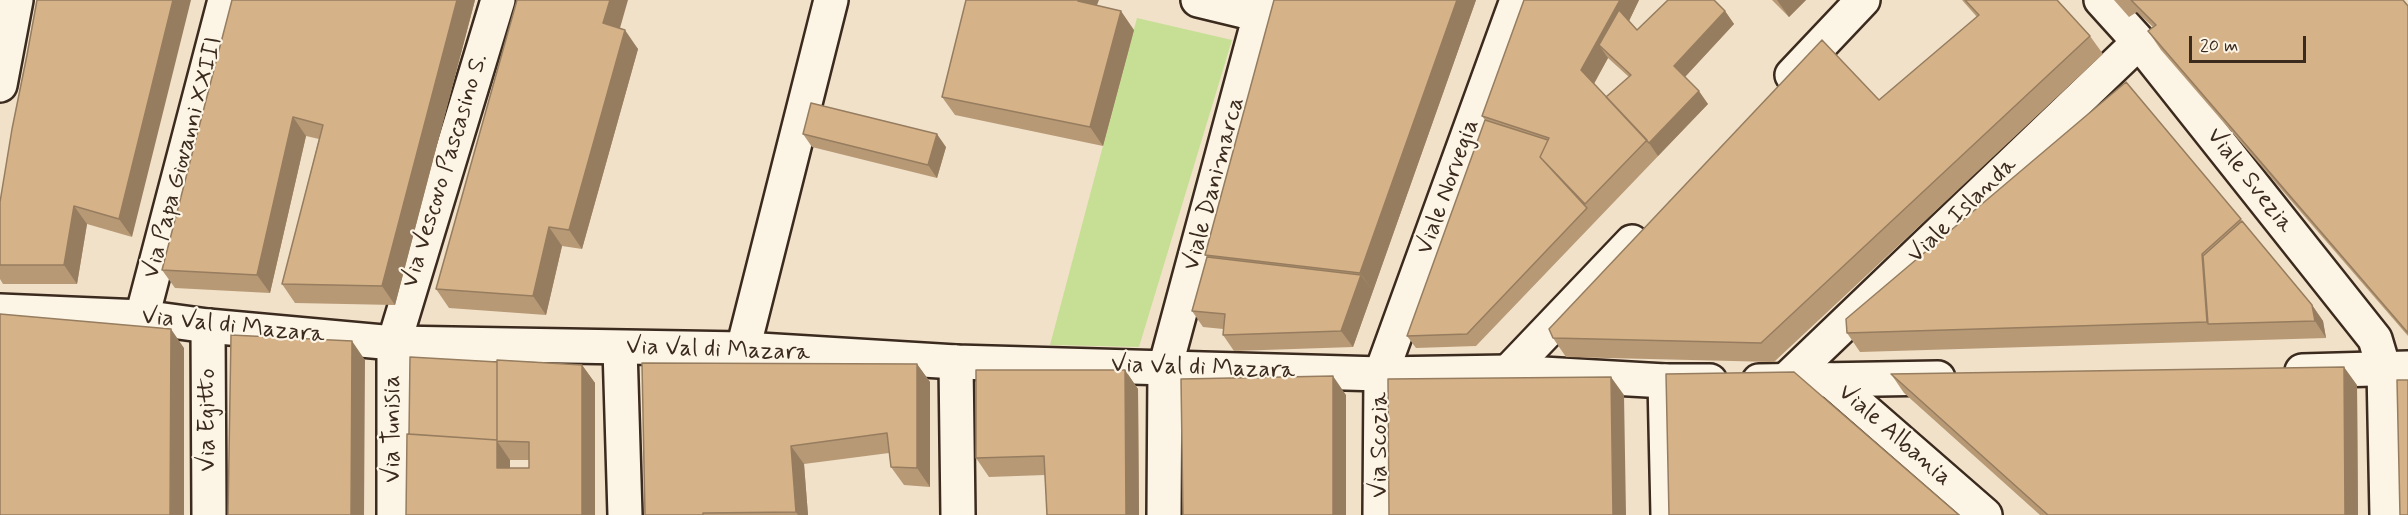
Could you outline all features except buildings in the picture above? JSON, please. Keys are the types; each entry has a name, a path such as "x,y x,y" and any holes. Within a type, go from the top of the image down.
{"street":[{"path":"0,85 16,0"},
{"name":"Via Papa Giovanni XXIII","path":"142,317 225,0"},
{"name":"Via Vescovo Pascasino S.","path":"394,343 498,0"},
{"path":"743,349 831,0"},
{"path":"1198,0 1262,8"},
{"name":"Viale Norvegia","path":"1381,374 1517,0"},
{"path":"1772,95 1863,0"},
{"name":"Viale Svezia","path":"2101,0 2139,42 2375,339 2396,369 2387,515"},
{"name":"Viale Danimarca","path":"1164,515 1165,368 1262,8"},
{"name":"Viale Islanda","path":"1786,381 2139,42"},
{"path":"1508,372 1648,225"},
{"name":"Via Val di Mazara","path":"0,311 142,317 208,326 394,343 743,349 956,362 1381,374 1508,372 1665,381 1971,377"},
{"name":"Via Egitto","path":"208,326 209,515"},
{"name":"Via Tunisia","path":"394,343 394,515"},
{"path":"620,348 624,515"},
{"path":"956,362 958,515"},
{"path":"2278,371 2396,369"},
{"name":"Via Scozia","path":"1380,515 1381,374"},
{"name":"Viale Albania","path":"1830,380 1985,515"},
{"path":"1665,381 1668,515"}],"green space":[{"path":"1137,18 1232,40 1139,347 1050,345"}]}
